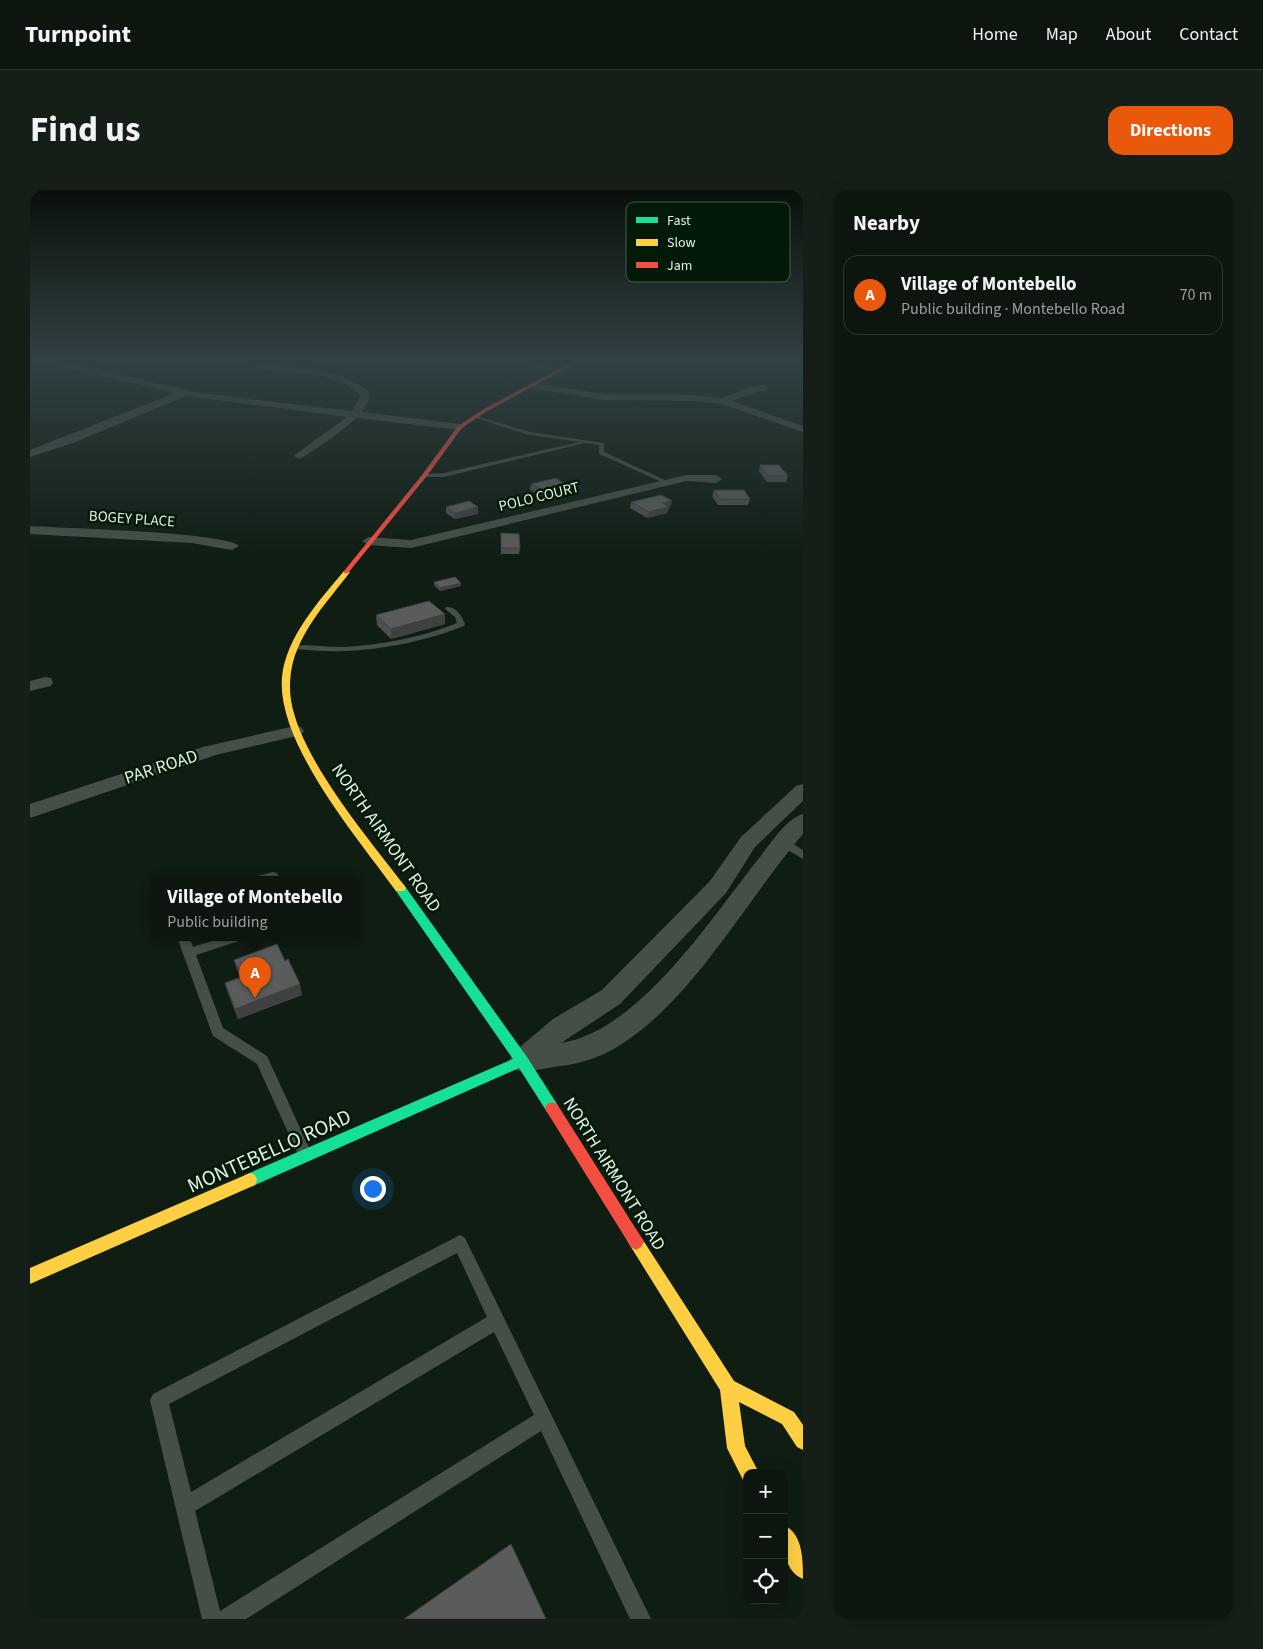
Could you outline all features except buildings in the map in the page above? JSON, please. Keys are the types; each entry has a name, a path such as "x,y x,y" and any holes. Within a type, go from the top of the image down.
{"street":[{"path":"30,454 72,441 109,424"},
{"path":"300,456 343,424"},
{"path":"431,424 460,427"},
{"name":"NORTH AIRMONT ROAD","path":"465,424 308,619 294,647 286,679 286,698 295,731 322,779 522,1061 728,1387 736,1448 748,1469"},
{"path":"788,424 803,429"},
{"name":"POLO COURT","path":"369,541 411,544 666,482 686,478 716,479"},
{"name":"BOGEY PLACE","path":"30,530 192,539 232,546"},
{"name":"PAR ROAD","path":"30,811 210,751 295,731"},
{"path":"522,1061 562,1027 610,997 718,887 748,842 802,792"},
{"path":"522,1061 574,1053 604,1041 657,1000 783,842 803,821"},
{"path":"718,887 740,898"},
{"name":"MONTEBELLO ROAD","path":"30,1276 522,1061"},
{"path":"728,1387 788,1418 803,1441"},
{"path":"788,1542 803,1569"}],"lane":[{"path":"499,424 529,433 602,444 600,450 606,455 666,482"},
{"path":"424,476 444,475 589,441"},
{"path":"294,647 344,649 411,640 461,624 458,616 449,608"},
{"path":"783,842 803,855"},
{"path":"184,941 218,1032 262,1060 305,1155"},
{"path":"188,953 226,941"},
{"path":"212,1619 159,1400 460,1243 641,1619"},
{"path":"185,1506 497,1321"},
{"path":"226,1619 544,1418"}],"traffic: fast":[{"path":"400,888 522,1061 552,1108"},
{"path":"250,1180 522,1061"}],"traffic: slow":[{"path":"346,572 301,634 286,677 286,700 295,727 326,786 400,888"},
{"path":"30,1276 250,1180"},
{"path":"636,1242 728,1387 736,1448 748,1469"},
{"path":"728,1387 788,1418 803,1441"},
{"path":"788,1542 803,1569"}],"traffic: jam":[{"path":"346,572 424,476 460,427 465,424"},
{"path":"552,1108 636,1242"}],"place":[{"name":"Village of Montebello","path":"255,998"}]}
